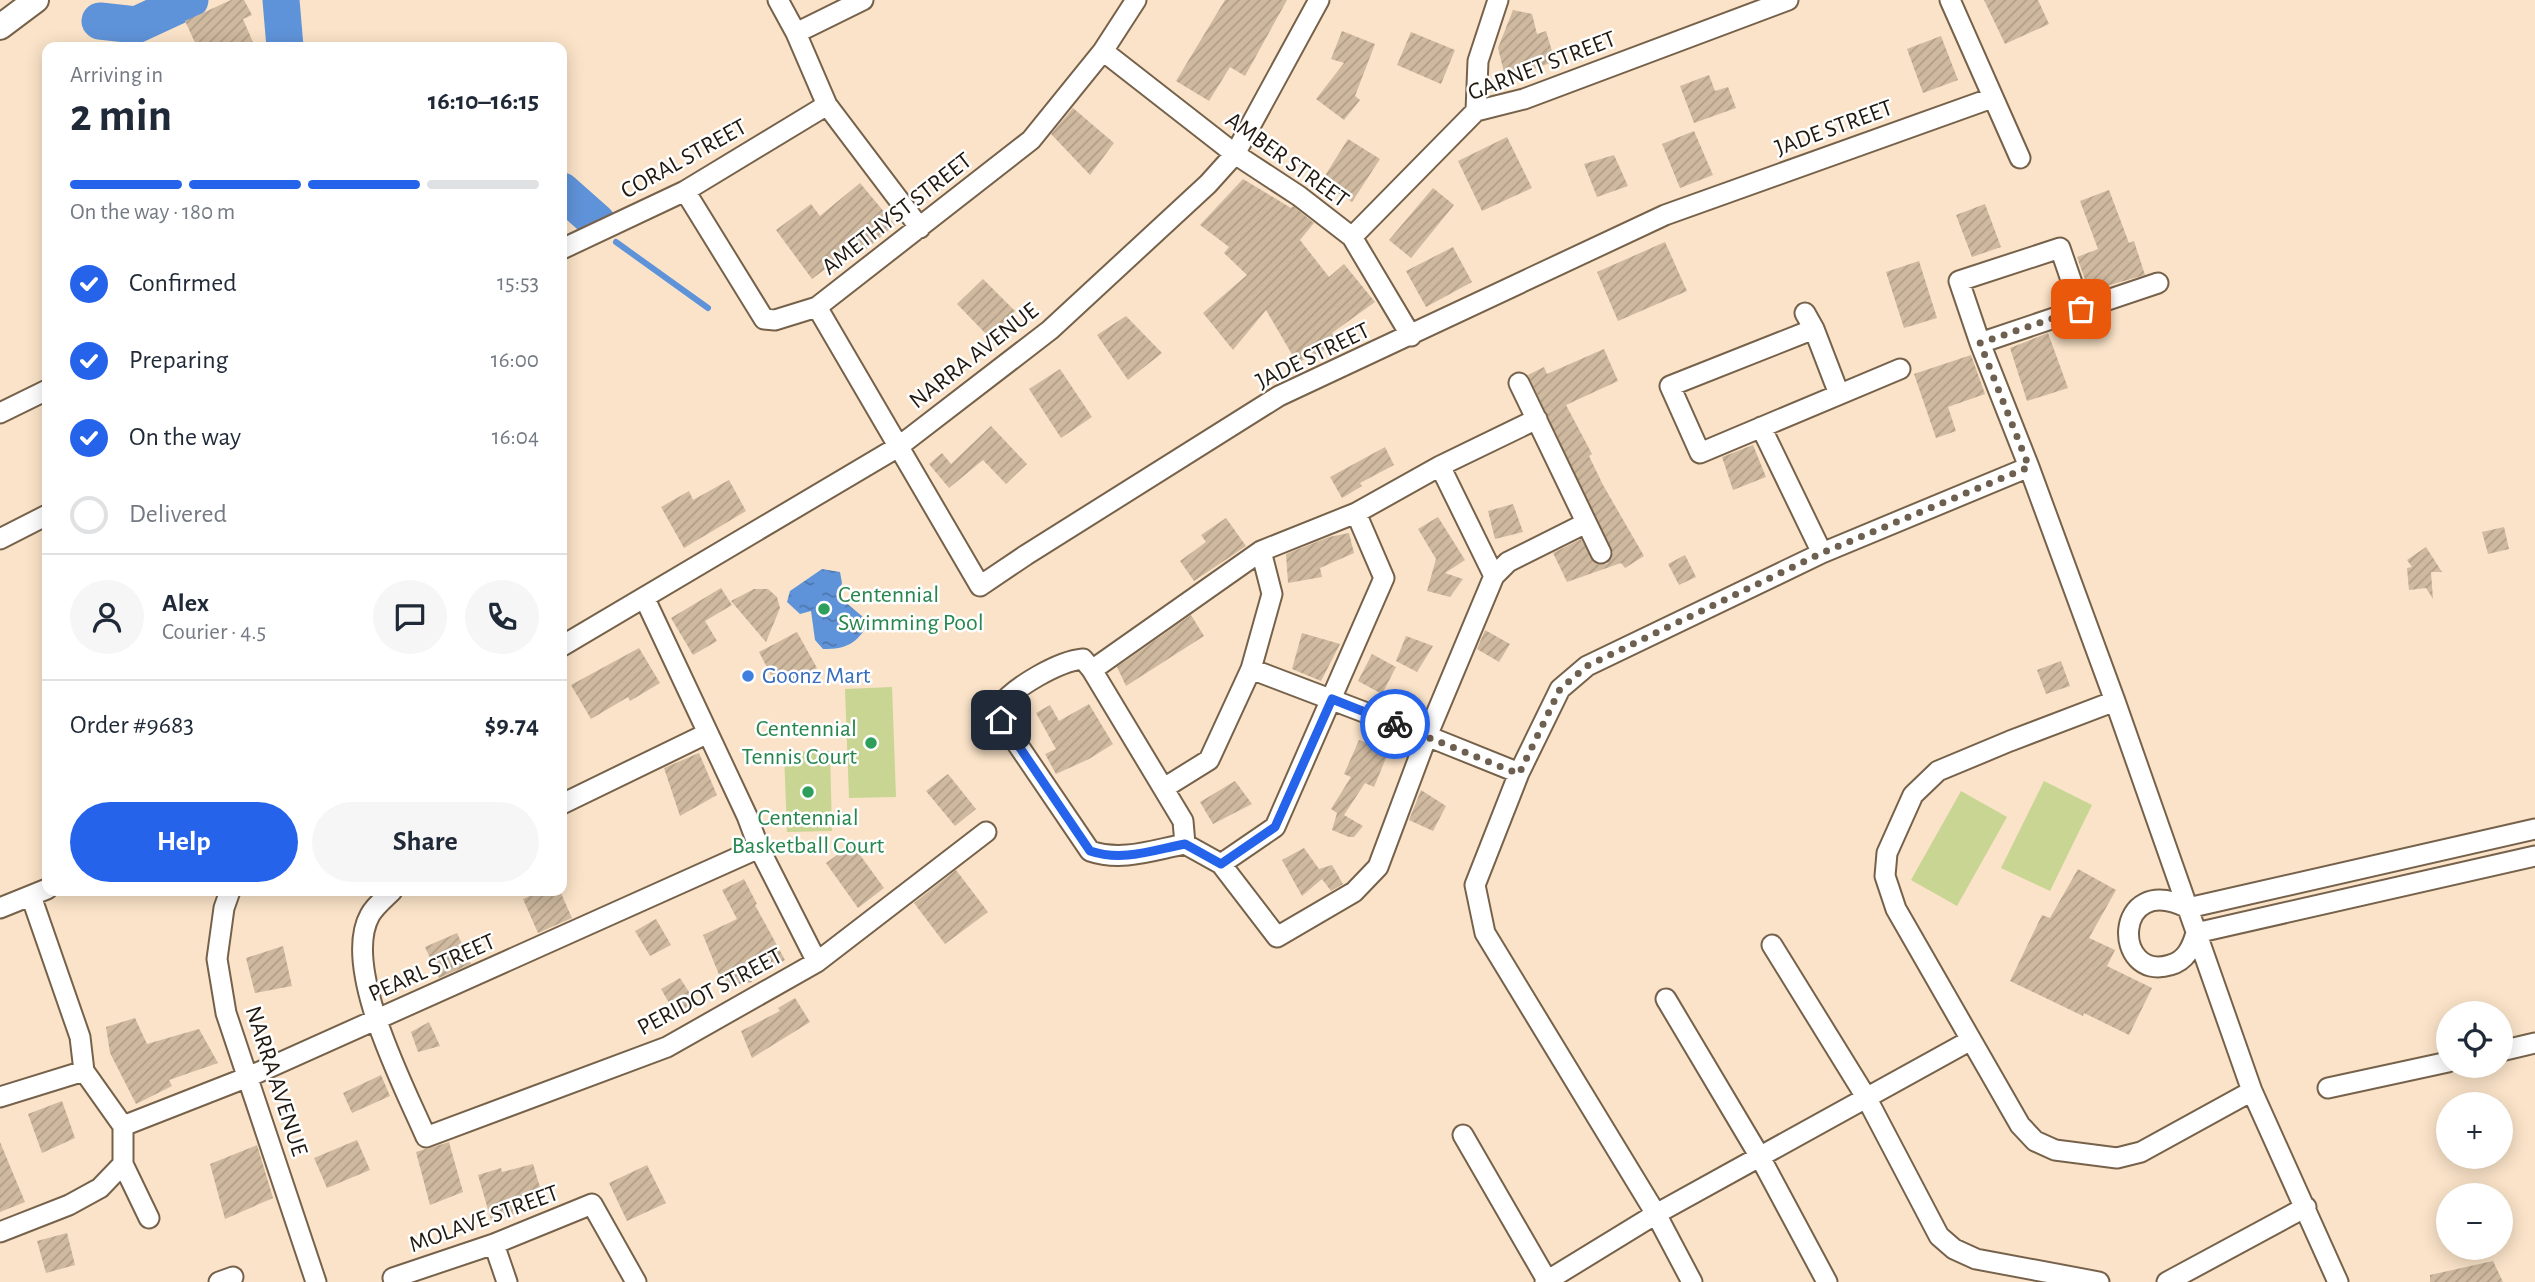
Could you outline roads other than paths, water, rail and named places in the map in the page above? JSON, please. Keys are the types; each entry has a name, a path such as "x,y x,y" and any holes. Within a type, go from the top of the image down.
{"main road":[{"path":"0,27 36,0"}],"street":[{"path":"778,0 796,33 827,104 920,228"},
{"path":"796,33 863,0"},
{"name":"AMETHYST STREET","path":"685,191 764,319 775,320 817,307 1031,140 1103,51 1136,0"},
{"name":"NARRA AVENUE","path":"567,643 898,447 1050,330 1208,184 1234,154 1319,0"},
{"path":"1476,111 1478,61 1498,0"},
{"name":"GARNET STREET","path":"1352,237 1476,111 1524,99 1788,0"},
{"path":"1950,0 2020,158"},
{"name":"AMBER STREET","path":"1103,51 1234,154 1298,196 1352,237 1411,336"},
{"name":"JADE STREET","path":"817,307 980,586 1279,396 1665,215 1992,98"},
{"name":"CORAL STREET","path":"567,247 685,191 827,104"},
{"path":"2081,309 2060,248 1959,281 2115,701 2252,1091 2338,1282"},
{"path":"1980,343 2158,283"},
{"path":"1839,394 1810,321 1670,386 1700,453 1900,369"},
{"path":"1519,383 1601,553"},
{"path":"0,414 42,393"},
{"path":"1092,670 1261,551 1356,513 1440,466 1537,419"},
{"path":"1761,427 1822,553"},
{"path":"1440,466 1494,576"},
{"path":"1692,1282 1656,1214 1485,933 1475,885 1519,774 1560,689 1587,666 1822,553 2029,467"},
{"path":"1221,864 1275,827 1384,578 1356,513"},
{"path":"0,540 42,518"},
{"path":"1185,844 1183,821 1083,659 1069,660 1009,694 1000,706 1001,720 1090,851 1107,856 1126,856 1185,844 1221,864 1277,936 1354,892 1378,867 1427,736 1494,576 1508,562 1586,523"},
{"path":"1164,788 1209,760 1251,669 1272,594 1261,551"},
{"path":"645,599 747,816 758,848 817,962"},
{"path":"1251,669 1519,774"},
{"path":"2115,701 1938,771 1913,795 1887,853 1885,876 1896,909 2020,1125 2035,1141 2055,1150 2117,1158 2141,1152 2252,1091"},
{"path":"567,802 708,733"},
{"path":"2196,933 2187,955 2178,962 2156,967 2136,956 2129,946 2127,935 2128,923 2133,913 2152,900 2164,899 2188,908 2535,829"},
{"name":"PERIDOT STREET","path":"376,1020 426,1137 667,1047 817,962 986,832"},
{"name":"PEARL STREET","path":"123,1126 248,1077 758,848"},
{"path":"2196,933 2535,856"},
{"path":"0,908 39,892 80,1037 84,1071 123,1126 123,1164 149,1218"},
{"name":"NARRA AVENUE","path":"228,896 217,959 226,1013 316,1282"},
{"path":"376,1020 364,976 363,939 370,915 387,896"},
{"path":"1772,945 1866,1097 1939,1236 1954,1250 1976,1259 2099,1282"},
{"path":"1666,999 1760,1157 1827,1282"},
{"path":"1464,1135 1547,1282 1656,1214 1971,1040"},
{"path":"2513,1049 2535,1044"},
{"path":"2328,1088 2436,1065"},
{"path":"0,1097 84,1071"},
{"path":"0,1232 69,1205 100,1188 123,1164"},
{"name":"MOLAVE STREET","path":"393,1278 494,1244 592,1204 636,1282"},
{"path":"2166,1282 2306,1206"},
{"path":"494,1244 507,1282"}],"water":[{"name":"Centennial Swimming Pool","path":"822,569 840,572 842,583 838,596 869,622 856,640 839,648 823,649 815,640 811,611 800,614 787,602 790,591"}],"waterway":[{"path":"100,21 136,25 190,0"},
{"path":"281,0 285,42"},
{"path":"94,15 100,21"},
{"path":"567,195 597,222"},
{"path":"616,242 708,308"}],"place":[{"name":"Centennial Swimming Pool","path":"824,609"},
{"name":"Goonz Mart","path":"748,676"},
{"name":"Centennial Tennis Court","path":"871,743"},
{"name":"Centennial Basketball Court","path":"808,792"}]}
